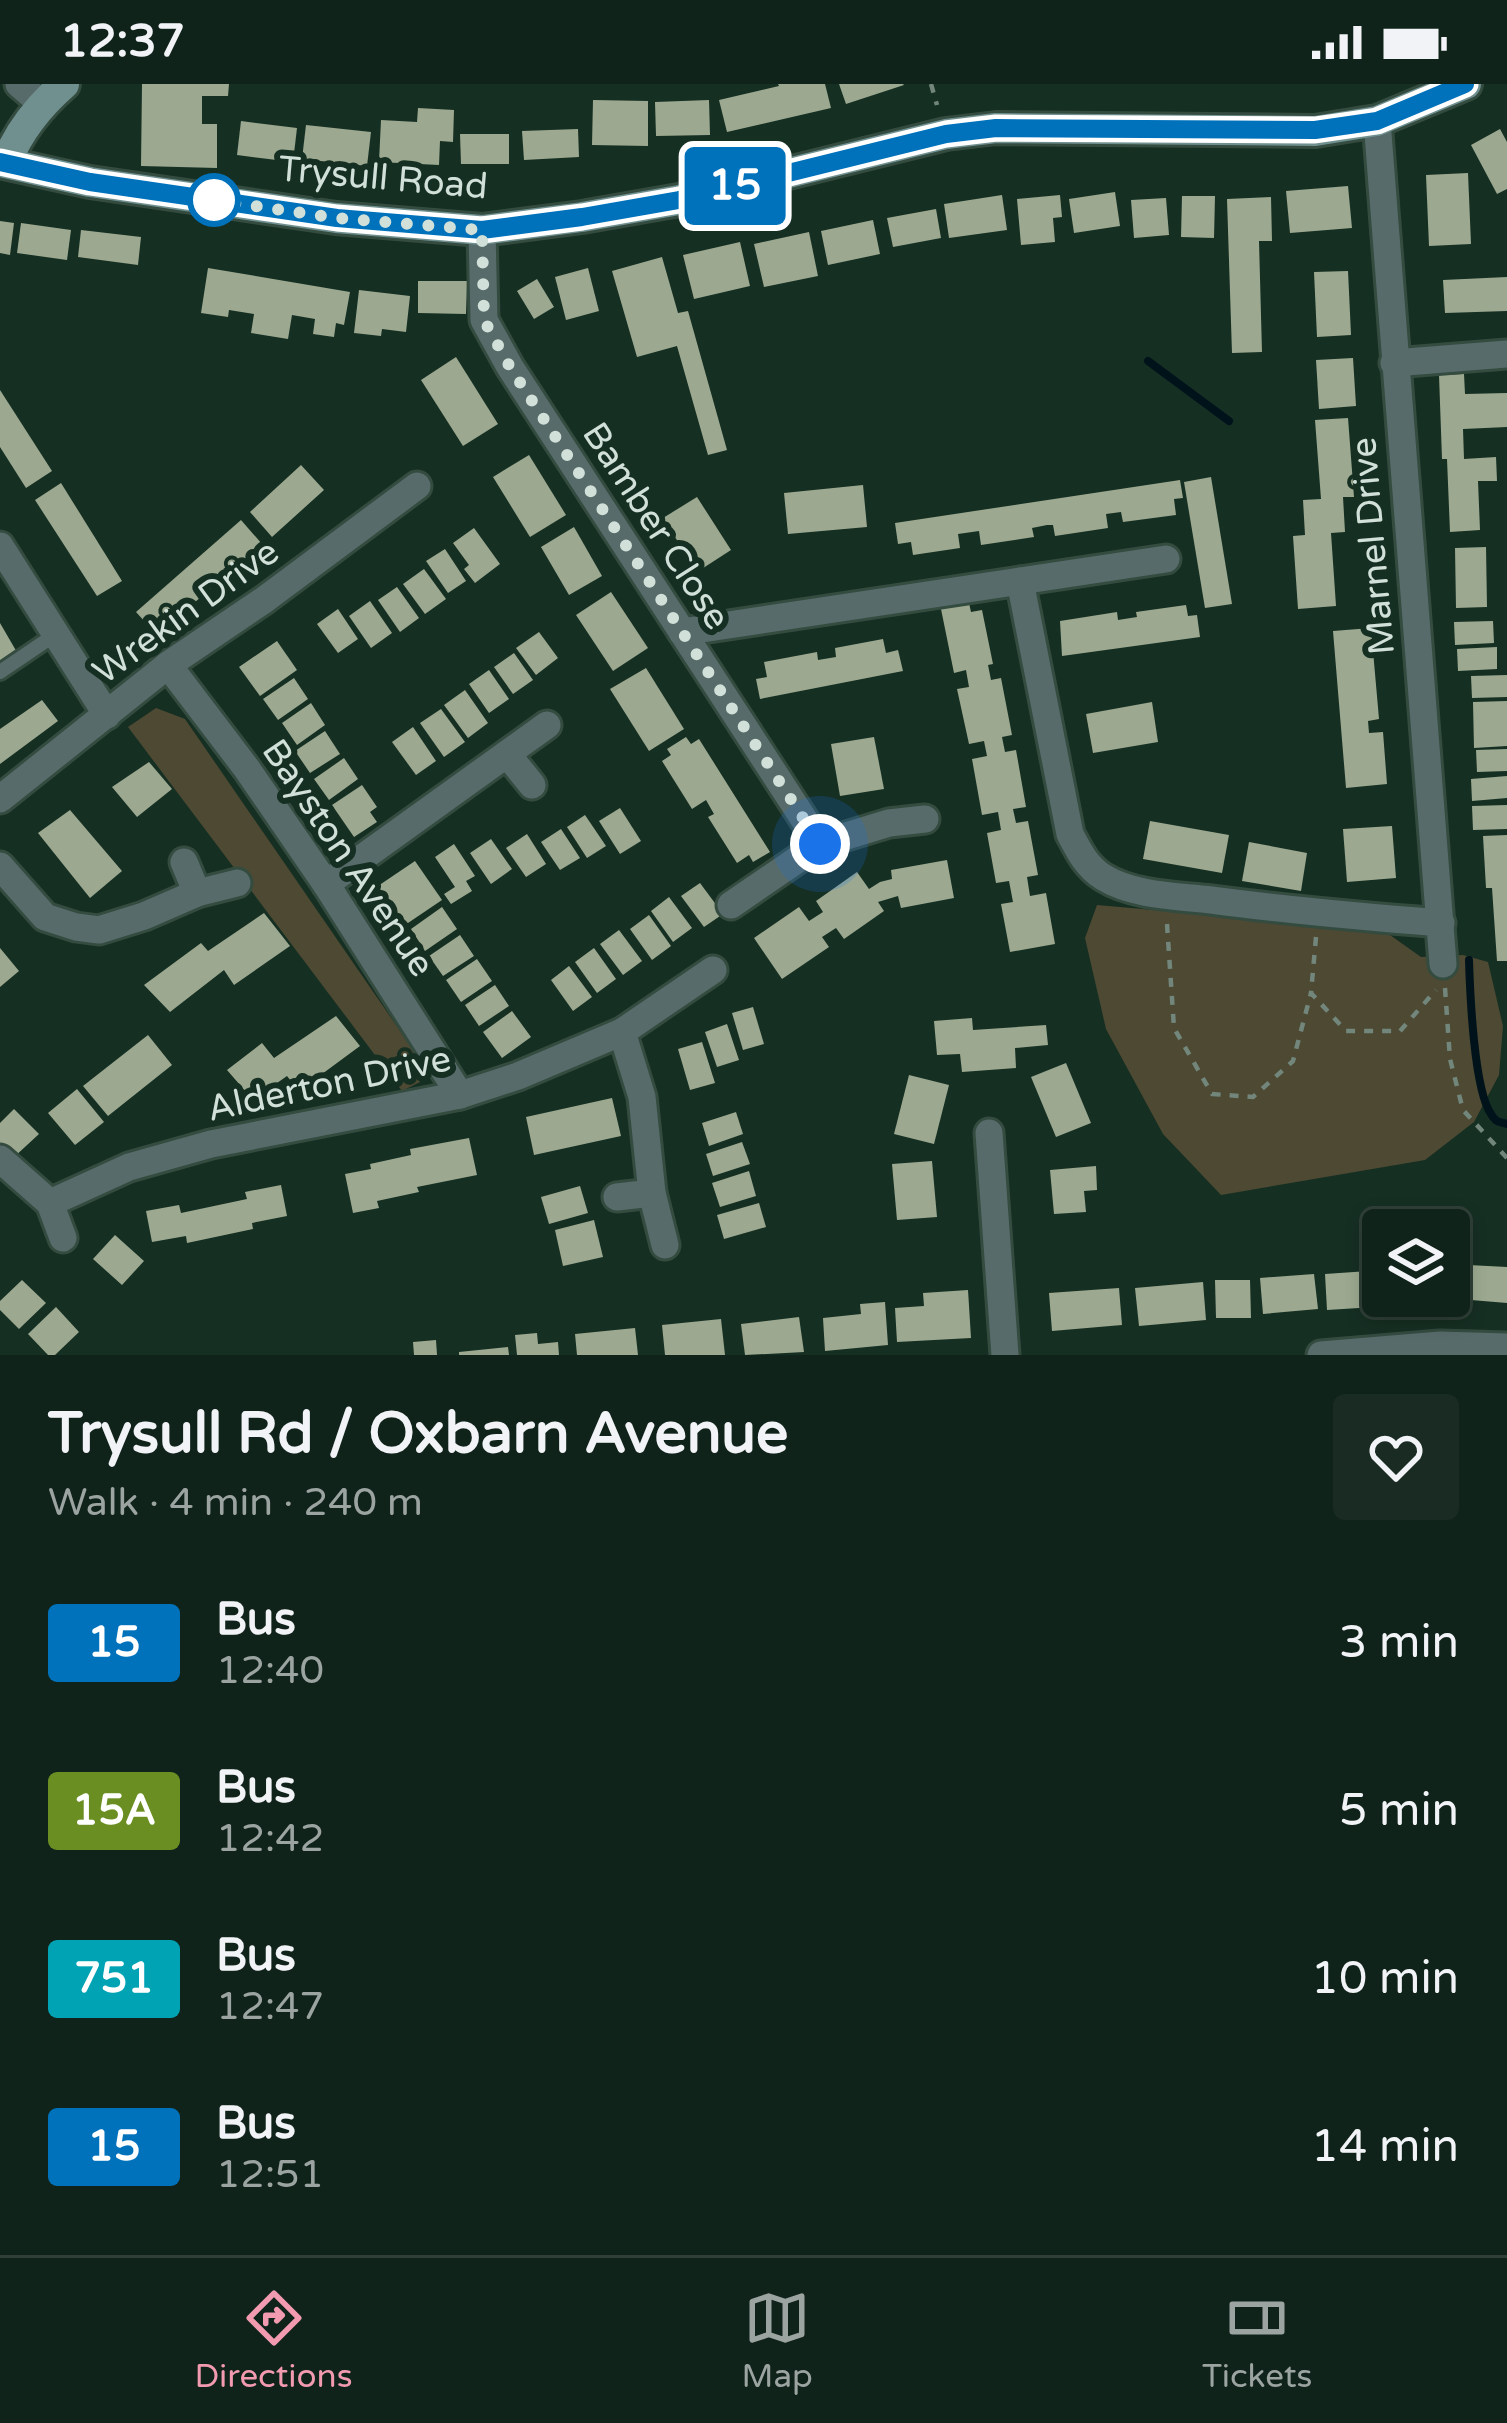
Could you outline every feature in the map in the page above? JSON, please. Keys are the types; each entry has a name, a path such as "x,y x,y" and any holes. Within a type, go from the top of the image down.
{"street":[{"name":"Trysull Road","path":"3,162 90,182 337,218 482,230 679,200 946,134 996,128 1315,130 1377,121 1466,84"},
{"path":"3,162 42,91"},
{"name":"Marnel Drive","path":"1377,121 1443,964"},
{"name":"Bamber Close","path":"482,230 484,320 820,844"},
{"path":"1394,363 1507,354"},
{"name":"Wrekin Drive","path":"0,799 168,665 417,485"},
{"path":"0,546 107,715"},
{"path":"682,632 1166,559"},
{"path":"1020,581 1070,834 1083,860 1101,876 1124,887 1166,895 1441,923"},
{"name":"Bayston Avenue","path":"168,665 326,884 460,1095"},
{"path":"326,884 548,725"},
{"path":"507,754 532,785"},
{"path":"731,904 820,844 889,823 925,819"},
{"path":"184,862 197,893"},
{"path":"0,866 46,916 99,929 237,883"},
{"name":"Alderton Drive","path":"50,1202 130,1167 211,1144 460,1095 518,1076 622,1032 713,970"},
{"path":"622,1032 642,1097 652,1193 665,1245"},
{"path":"989,1133 1005,1355"},
{"path":"0,1159 50,1202 63,1238"},
{"path":"617,1197 652,1193"},
{"path":"1321,1355 1440,1345 1507,1347"}],"lane":[{"path":"0,672 56,634"}],"path":[{"path":"1166,895 1174,1028 1212,1094 1253,1097 1293,1061 1311,993 1318,914"},
{"path":"1311,993 1346,1031 1400,1030 1444,980 1450,1059 1463,1110 1507,1158"}],"shaded area":[{"path":"156,708 185,719 423,1064 420,1082 402,1091 128,727"},
{"path":"1097,905 1390,935 1421,957 1463,955 1488,962 1503,1026 1499,1075 1474,1122 1425,1160 1221,1195 1163,1134 1106,1029 1085,938"}],"building":[{"path":"142,84 229,84 228,96 202,96 202,124 217,124 217,168 141,166"},
{"path":"778,84 825,84 831,108 727,132 719,100"},
{"path":"839,84 903,84 904,85 846,104"},
{"path":"593,100 648,101 648,146 592,145"},
{"path":"709,100 710,135 656,136 655,102"},
{"path":"418,108 454,110 453,142 440,141 439,165 379,162 381,120 417,122"},
{"path":"241,121 297,128 293,162 237,155"},
{"path":"306,125 371,132 367,166 302,159"},
{"path":"578,129 579,157 524,160 522,131"},
{"path":"1500,129 1507,142 1507,189 1497,194 1471,145"},
{"path":"460,134 509,134 509,164 461,164"},
{"path":"1468,173 1471,244 1429,246 1426,175"},
{"path":"1348,186 1352,228 1290,233 1286,191"},
{"path":"1115,192 1120,226 1074,233 1069,199"},
{"path":"1002,195 1007,230 949,238 944,204"},
{"path":"1060,195 1062,217 1053,218 1055,242 1021,245 1017,199"},
{"path":"1182,196 1215,196 1214,238 1181,237"},
{"path":"1271,197 1272,241 1259,241 1262,352 1232,353 1227,199"},
{"path":"1166,198 1169,235 1134,238 1131,200"},
{"path":"936,209 941,238 893,247 887,218"},
{"path":"873,220 880,254 828,265 821,231"},
{"path":"0,221 14,223 10,255 0,253"},
{"path":"21,223 71,230 67,260 17,253"},
{"path":"81,230 141,237 138,265 78,257"},
{"path":"809,232 818,276 764,287 754,244"},
{"path":"740,242 750,286 694,299 683,255"},
{"path":"662,257 678,313 688,311 727,450 708,455 677,346 637,357 612,271"},
{"path":"208,268 350,292 344,325 336,323 334,337 313,334 315,319 292,315 288,339 251,333 254,314 201,313"},
{"path":"588,268 599,311 566,320 555,277"},
{"path":"1348,271 1351,335 1317,337 1314,272"},
{"path":"1507,277 1507,311 1445,313 1443,280"},
{"path":"537,279 554,307 534,319 517,291"},
{"path":"418,281 467,281 466,314 418,313"},
{"path":"359,290 410,296 406,332 354,333"},
{"path":"456,357 498,424 463,446 421,380"},
{"path":"1353,358 1356,406 1319,409 1316,360"},
{"path":"1464,374 1465,394 1507,393 1507,427 1463,429 1464,459 1496,457 1497,481 1478,481 1480,530 1450,532 1439,375"},
{"path":"0,390 52,471 26,488 0,447"},
{"path":"1348,418 1354,497 1343,497 1345,532 1331,533 1336,606 1298,609 1293,536 1305,535 1303,500 1321,499 1315,420"},
{"path":"529,455 566,515 530,537 493,477"},
{"path":"301,465 324,490 272,537 250,512"},
{"path":"1211,477 1232,604 1205,608 1184,482"},
{"path":"1180,480 1183,498 1174,499 1176,515 1123,522 1121,512 1106,514 1108,528 1055,536 1053,525 1047,525 1032,528 1034,537 981,545 979,531 958,534 960,548 913,555 911,542 898,544 895,523"},
{"path":"61,483 122,581 97,596 35,500"},
{"path":"863,485 867,527 788,534 784,493"},
{"path":"697,497 731,550 697,572 663,518"},
{"path":"241,520 262,544 157,635 136,612"},
{"path":"574,527 602,576 569,595 541,547"},
{"path":"474,528 500,564 475,583 453,543"},
{"path":"1486,547 1487,607 1456,608 1455,548"},
{"path":"445,549 466,581 448,593 426,561"},
{"path":"424,569 446,599 425,614 403,584"},
{"path":"397,587 419,618 400,632 378,600"},
{"path":"611,592 648,648 613,671 576,615"},
{"path":"370,601 392,633 371,648 349,616"},
{"path":"969,603 971,612 982,610 993,664 988,665 991,680 1001,678 1012,735 1002,737 1005,752 1016,750 1026,807 1013,809 1016,823 1028,821 1038,875 1027,877 1030,896 1046,893 1055,944 1010,952 1001,904 1013,902 1009,881 996,883 987,833 1001,830 998,812 982,815 972,759 987,756 984,741 969,744 957,689 969,687 966,670 954,673 941,609"},
{"path":"1186,605 1188,616 1197,615 1200,637 1062,656 1060,621 1117,612 1118,620 1137,617 1136,612"},
{"path":"338,609 358,639 338,653 317,624"},
{"path":"1493,621 1494,643 1455,645 1454,622"},
{"path":"0,623 18,654 0,664"},
{"path":"1371,628 1379,719 1368,721 1369,733 1383,732 1387,784 1346,788 1333,631"},
{"path":"539,632 558,658 536,675 516,648"},
{"path":"883,639 886,653 898,650 903,671 760,699 756,679 767,677 764,662 817,652 818,660 836,657 835,648"},
{"path":"277,641 297,670 260,696 239,667"},
{"path":"1497,647 1497,669 1458,671 1457,649"},
{"path":"514,653 533,680 513,694 494,667"},
{"path":"646,668 684,729 649,751 610,689"},
{"path":"489,670 509,699 489,713 469,684"},
{"path":"1507,675 1507,697 1472,698 1471,676"},
{"path":"294,678 308,699 278,720 263,699"},
{"path":"465,690 488,723 468,738 444,705"},
{"path":"42,700 58,721 0,764 0,729"},
{"path":"1507,701 1507,746 1474,748 1473,702"},
{"path":"1152,702 1158,742 1093,753 1086,714"},
{"path":"311,703 325,725 297,745 282,723"},
{"path":"441,709 465,742 444,757 420,723"},
{"path":"413,727 436,761 416,775 392,742"},
{"path":"325,731 340,754 310,773 295,751"},
{"path":"686,737 691,744 699,739 770,852 753,862 749,855 737,863 708,817 714,814 706,800 692,809 662,761 671,755 667,749"},
{"path":"874,737 884,789 840,796 831,744"},
{"path":"1507,749 1507,771 1477,772 1476,750"},
{"path":"344,758 358,779 329,800 314,779"},
{"path":"149,762 172,789 137,817 112,787"},
{"path":"1507,776 1507,798 1472,801 1471,779"},
{"path":"362,785 377,807 370,812 377,822 354,837 332,805"},
{"path":"1507,805 1507,829 1473,830 1472,806"},
{"path":"620,808 641,841 620,854 599,821"},
{"path":"70,810 122,871 90,898 38,833"},
{"path":"585,815 606,846 587,858 567,827"},
{"path":"1150,821 1229,835 1222,873 1143,859"},
{"path":"1392,826 1396,878 1347,882 1343,829"},
{"path":"561,829 580,858 560,870 541,842"},
{"path":"527,834 546,864 526,877 506,848"},
{"path":"1507,835 1507,961 1497,961 1483,836"},
{"path":"491,839 512,869 491,884 470,853"},
{"path":"1249,842 1307,853 1301,891 1242,881"},
{"path":"454,844 475,876 466,881 472,891 451,904 444,894 455,887 435,857"},
{"path":"947,860 954,898 901,908 898,896 878,902 884,911 844,939 836,928 822,937 829,947 782,979 754,938 799,907 809,921 823,912 816,901 857,872 869,889 892,879 891,870"},
{"path":"415,861 442,900 405,925 378,886"},
{"path":"700,883 723,914 704,927 681,896"},
{"path":"669,897 692,928 673,942 651,911"},
{"path":"442,907 457,929 425,951 411,929"},
{"path":"264,913 290,946 234,985 224,970 170,1012 144,985 201,943 208,951"},
{"path":"649,915 671,946 652,960 630,929"},
{"path":"619,930 642,961 623,975 600,944"},
{"path":"460,935 474,956 443,976 429,956"},
{"path":"0,948 19,971 0,987"},
{"path":"594,948 616,979 597,993 575,962"},
{"path":"477,959 492,981 461,1002 446,980"},
{"path":"569,966 592,997 573,1011 551,980"},
{"path":"495,985 509,1006 479,1026 465,1005"},
{"path":"753,1007 764,1044 743,1050 732,1013"},
{"path":"512,1011 531,1037 502,1058 483,1032"},
{"path":"336,1016 360,1046 299,1091 287,1076 253,1100 227,1070 262,1043 274,1058"},
{"path":"972,1018 973,1030 1046,1025 1048,1045 1015,1048 1016,1068 962,1072 960,1054 937,1055 934,1021"},
{"path":"727,1024 739,1060 717,1067 705,1032"},
{"path":"148,1035 172,1065 108,1116 83,1086"},
{"path":"702,1042 715,1083 690,1090 678,1049"},
{"path":"1066,1063 1091,1123 1056,1137 1031,1077"},
{"path":"909,1075 949,1085 934,1144 894,1134"},
{"path":"77,1089 104,1122 75,1145 48,1113"},
{"path":"612,1098 621,1136 534,1155 526,1117"},
{"path":"14,1109 39,1134 13,1158 0,1145 0,1123"},
{"path":"736,1112 743,1134 709,1146 702,1123"},
{"path":"469,1138 477,1175 417,1187 419,1192 377,1201 379,1208 353,1213 345,1174 411,1155 410,1149"},
{"path":"742,1142 750,1164 713,1176 706,1154"},
{"path":"932,1161 937,1217 897,1220 892,1164"},
{"path":"1096,1166 1097,1190 1084,1191 1086,1212 1054,1214 1050,1170"},
{"path":"749,1171 756,1196 720,1207 712,1183"},
{"path":"281,1185 287,1216 252,1223 253,1229 187,1243 186,1236 152,1242 146,1211 179,1205 181,1213 247,1199 245,1192"},
{"path":"580,1186 588,1213 549,1224 541,1197"},
{"path":"759,1203 766,1227 724,1239 717,1215"},
{"path":"594,1220 603,1257 563,1266 555,1230"},
{"path":"115,1235 144,1261 122,1285 93,1259"},
{"path":"1470,1265 1507,1267 1507,1303 1471,1300 1471,1308"},
{"path":"1362,1271 1362,1308 1327,1310 1325,1274"},
{"path":"1314,1274 1318,1309 1263,1314 1260,1278"},
{"path":"22,1280 46,1303 19,1329 0,1310 0,1301"},
{"path":"1215,1280 1250,1280 1251,1318 1216,1318"},
{"path":"1203,1282 1206,1320 1139,1326 1135,1288"},
{"path":"1119,1288 1122,1325 1052,1331 1049,1293"},
{"path":"968,1290 971,1338 897,1342 895,1308 924,1306 923,1293"},
{"path":"885,1302 888,1345 825,1351 823,1318 861,1314 860,1304"},
{"path":"56,1307 79,1332 55,1355 48,1355 28,1334"},
{"path":"799,1317 804,1352 745,1355 741,1324"},
{"path":"721,1319 725,1355 665,1355 662,1325"},
{"path":"635,1328 638,1355 577,1355 575,1334"},
{"path":"537,1333 538,1344 558,1342 559,1355 517,1355 515,1335"},
{"path":"436,1340 437,1355 414,1355 413,1342"},
{"path":"508,1347 509,1355 459,1355 459,1352"}],"waterway":[{"path":"1148,361 1229,421"},
{"path":"1469,960 1474,1040 1485,1102 1491,1114 1507,1124"}],"bus line":[{"name":"15","path":"0,162 90,182 337,218 482,230 679,200 946,134 996,128 1315,130 1377,121 1465,84"}],"route":[{"path":"214,200 337,218 482,230 484,320 820,844"}]}
